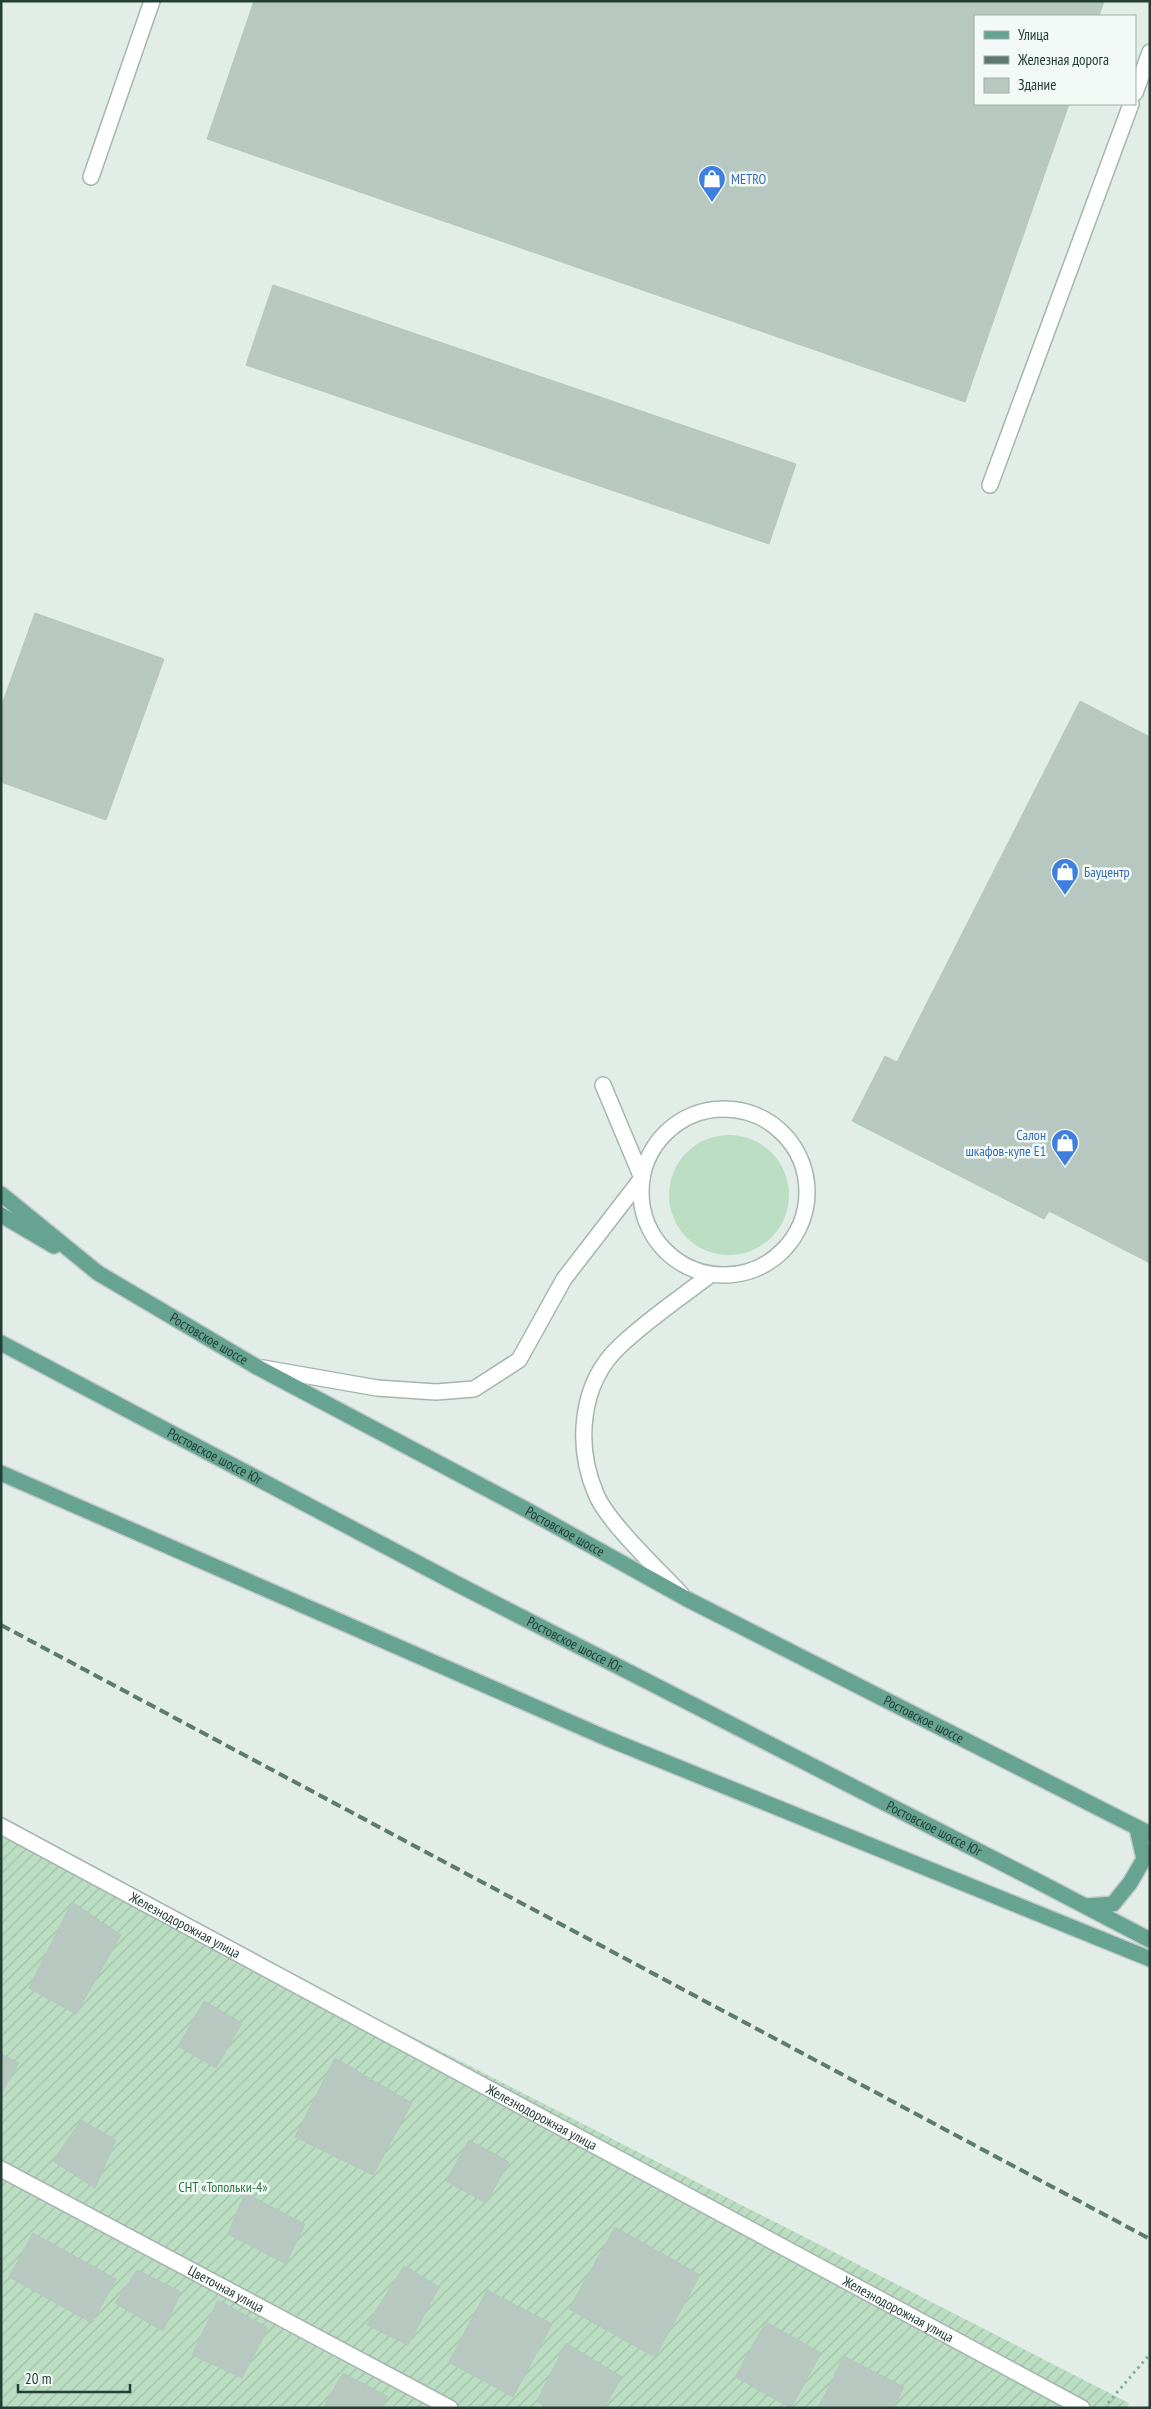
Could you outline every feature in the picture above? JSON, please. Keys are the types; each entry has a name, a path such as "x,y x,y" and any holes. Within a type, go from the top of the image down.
{"main road":[{"name":"Ростовское шоссе","path":"1,1194 98,1273 256,1367 525,1509 685,1598 1143,1831"},
{"path":"1,1215 98,1273"},
{"name":"Ростовское шоссе Юг","path":"1,1343 459,1585 1150,1940"},
{"path":"1,1473 606,1738 1150,1959"},
{"path":"1086,1906 1113,1904 1130,1884 1144,1859 1143,1831"}],"street":[{"path":"91,177 152,1"},
{"path":"1136,90 1150,52"},
{"path":"990,485 1131,105"},
{"path":"603,1085 642,1178"},
{"path":"717,1109 739,1110 760,1117 780,1130 795,1148 805,1171 807,1194 804,1218 793,1240 776,1257 756,1270 733,1276 710,1275 685,1266 664,1251 659,1244 649,1229 642,1204 642,1178 649,1157 660,1139 683,1121 696,1114 717,1109"},
{"path":"256,1367 377,1388 436,1392 474,1389 519,1360 564,1279 642,1178"},
{"path":"685,1598 616,1522 596,1495 585,1457 585,1408 597,1373 620,1346 710,1275"},
{"name":"Железнодорожная улица","path":"1,1826 1082,2408"},
{"name":"Цветочная улица","path":"1,2169 450,2408"}],"path":[{"path":"1105,2408 1149,2355"}],"green space":[{"path":"729,1135 752,1139 772,1152 785,1172 789,1195 785,1218 772,1238 752,1251 729,1255 706,1251 686,1238 673,1218 669,1195 673,1172 686,1152 706,1139"},
{"name":"СНТ «Топольки-4»","path":"1,1823 63,1858 1129,2403 1127,2408 1,2408"}],"building":[{"name":"METRO","path":"254,1 1104,1 1099,15 974,15 974,105 1069,105 965,402 207,139"},
{"path":"273,285 796,464 769,544 246,365"},
{"path":"35,613 164,659 106,820 1,782 1,707"},
{"name":"Бауцентр","path":"1080,701 1150,737 1150,1263 1049,1211 1044,1219 852,1121 885,1056 897,1062"},
{"path":"72,1902 121,1935 76,2014 29,1988"},
{"path":"204,2001 242,2023 216,2068 178,2046"},
{"path":"1,2054 19,2063 1,2094"},
{"path":"335,2058 412,2103 373,2175 295,2137"},
{"path":"81,2120 116,2140 95,2188 53,2161"},
{"path":"469,2140 509,2162 486,2203 446,2181"},
{"path":"245,2193 305,2224 286,2264 228,2234"},
{"path":"615,2227 700,2275 655,2357 569,2309"},
{"path":"33,2233 116,2279 92,2323 9,2277"},
{"path":"404,2266 439,2287 408,2345 367,2325"},
{"path":"137,2270 181,2292 163,2331 115,2303"},
{"path":"487,2290 552,2324 513,2397 449,2362"},
{"path":"218,2300 268,2328 242,2378 192,2355"},
{"path":"766,2322 821,2353 791,2408 735,2377"},
{"path":"566,2343 622,2377 604,2408 547,2408 537,2401"},
{"path":"844,2356 904,2387 893,2408 818,2408"},
{"path":"343,2373 387,2396 383,2408 323,2408"}],"railway":[{"path":"1,1625 1150,2239"}],"place":[{"name":"METRO","path":"712,203"},
{"name":"Бауцентр","path":"1065,896"},
{"name":"Салон шкафов-купе Е1","path":"1065,1167"}]}
